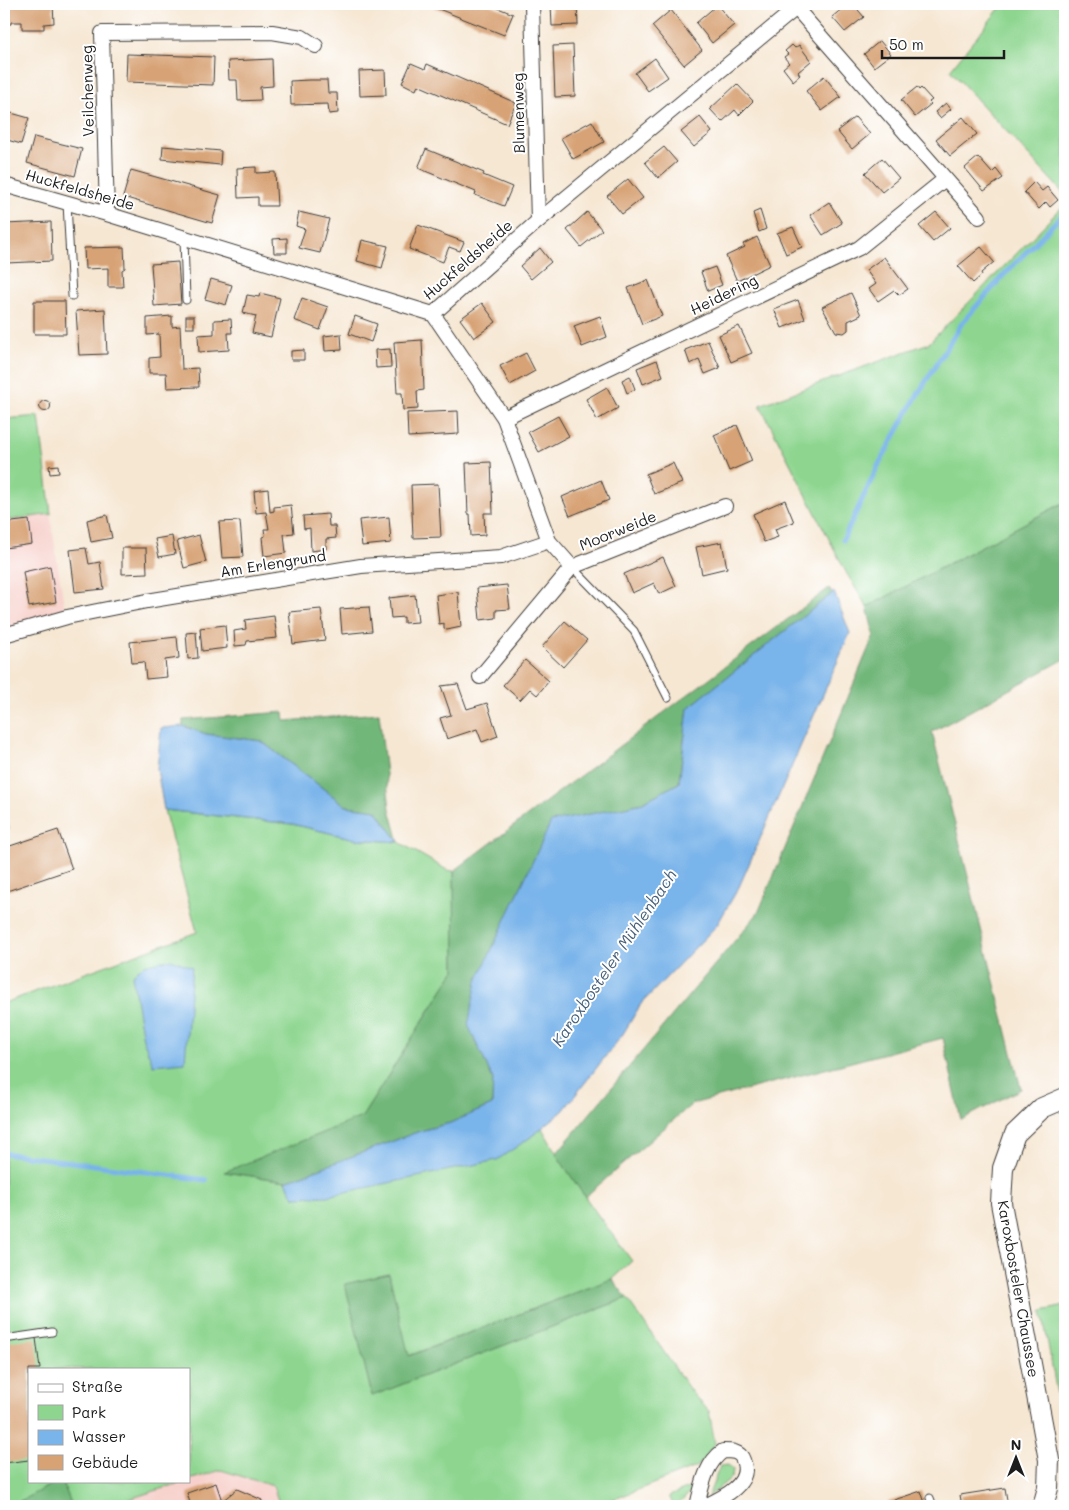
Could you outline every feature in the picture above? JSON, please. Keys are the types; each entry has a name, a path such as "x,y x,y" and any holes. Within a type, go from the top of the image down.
{"street":[{"name":"Blumenweg","path":"532,4 538,221"},
{"name":"Huckfeldsheide","path":"4,185 107,214 433,314 538,221 798,6"},
{"path":"798,6 944,179 979,217"},
{"name":"Veilchenweg","path":"107,214 102,33 272,32 302,37 316,46"},
{"name":"Heidering","path":"504,418 859,248 944,179"},
{"path":"433,314 504,418 549,541 572,567"},
{"name":"Moorweide","path":"480,677 572,567 725,506"},
{"name":"Am Erlengrund","path":"4,635 67,617 147,601 361,566 501,557 549,541"},
{"name":"Karoxbosteler Chaussee","path":"1043,1506 1048,1488 1049,1460 1000,1203 1002,1168 1015,1134 1042,1108 1065,1098"},
{"path":"697,1506 705,1473 717,1456 723,1451 738,1453 744,1463 744,1478 736,1488 723,1498 705,1506"}],"lane":[{"path":"67,203 72,296"},
{"path":"184,238 186,300"},
{"path":"572,567 634,631 668,698"},
{"path":"4,1339 52,1332"},
{"path":"930,1498 933,1506"}],"shaded area":[{"path":"50,514 65,612 4,629 4,521"},
{"path":"220,1470 273,1486 280,1506 107,1506 182,1482 190,1482 190,1480"}],"green space":[{"path":"1003,4 1065,4 1065,195 950,70"},
{"path":"1065,204 1065,502 867,607 847,574 760,405 929,343"},
{"path":"39,416 51,514 4,521 4,419"},
{"path":"1065,502 1065,659 932,732 1021,1089 961,1120 943,1038 692,1104 585,1197 556,1154 758,913 874,635 867,607"},
{"path":"829,588 832,594 688,708 679,783 639,804 551,823 469,1025 493,1079 492,1105 450,1123 420,1131 286,1181 224,1172 362,1117 455,970 454,871"},
{"path":"284,712 285,721 379,713 390,809 399,842 376,810 346,806 261,741 206,734 183,726 183,720"},
{"path":"164,810 292,824 355,839 399,842 447,870 454,871 455,970 362,1117 226,1172 286,1181 294,1197 528,1139 542,1128 573,1180 632,1261 612,1279 408,1356 389,1274 346,1284 372,1396 627,1298 692,1393 709,1411 715,1444 698,1466 597,1506 280,1506 273,1486 221,1470 190,1480 190,1368 28,1368 28,1482 56,1482 11,1506 4,1506 4,1003 197,932"},
{"path":"389,1274 409,1356 612,1279 627,1298 372,1396 345,1284"},
{"path":"1065,1306 1065,1438 1042,1311"},
{"path":"728,1465 733,1469 732,1477 708,1497 720,1466"},
{"path":"56,1482 62,1482 72,1506 11,1506"},
{"path":"62,1482 183,1482 107,1506 72,1506"},
{"path":"694,1486 677,1506 674,1506 669,1496"}],"water":[{"path":"834,592 850,633 739,887 717,925 641,1004 623,1034 563,1111 528,1139 497,1160 327,1196 294,1197 286,1181 420,1131 450,1123 492,1105 493,1079 468,1025 477,981 551,822 639,804 679,783 688,708"},
{"path":"183,726 206,734 261,741 346,806 376,810 399,842 355,839 292,824 164,810 157,769 161,728"},
{"path":"171,959 192,967 185,1062 153,1065 143,1039 132,975 144,965"}],"building":[{"path":"4,4 53,4 54,23 44,24 44,29 22,29 22,22 11,22 11,24 4,25"},
{"path":"426,4 488,4 513,14 504,35"},
{"path":"551,4 577,4 578,25 552,26"},
{"path":"848,4 853,4 864,17 845,32 832,17"},
{"path":"717,5 734,25 712,43 696,23"},
{"path":"671,10 702,50 684,65 652,26"},
{"path":"880,41 891,54 874,67 864,54"},
{"path":"573,45 575,96 555,97 553,46"},
{"path":"792,45 795,48 799,45 811,61 798,72 800,75 793,81 783,68 789,63 784,57 788,54 785,51"},
{"path":"127,54 214,57 213,85 126,82"},
{"path":"655,58 668,77 648,91 635,73"},
{"path":"272,59 273,86 260,87 261,100 238,101 237,80 229,80 228,61"},
{"path":"411,63 425,69 427,64 516,103 507,124 418,85 416,90 402,83"},
{"path":"385,70 386,95 360,96 359,71"},
{"path":"824,76 841,97 822,111 806,91"},
{"path":"327,80 328,93 337,93 338,113 329,114 328,104 291,105 290,81"},
{"path":"737,84 753,101 739,115 735,110 722,122 710,109"},
{"path":"917,87 919,90 921,88 932,100 929,102 931,104 915,117 901,100"},
{"path":"946,103 951,109 940,118 935,112"},
{"path":"4,111 29,118 21,144 4,139"},
{"path":"700,117 712,132 694,147 681,132"},
{"path":"855,117 870,134 852,149 837,131"},
{"path":"963,117 977,134 950,156 936,139"},
{"path":"592,121 604,142 573,159 561,138"},
{"path":"34,137 82,149 75,176 27,163"},
{"path":"163,146 221,151 220,165 162,159"},
{"path":"664,147 677,162 658,178 645,162"},
{"path":"426,149 512,187 504,206 475,195 476,192 418,168"},
{"path":"978,157 992,173 996,169 1003,178 984,191 965,168"},
{"path":"882,158 899,178 882,192 865,173"},
{"path":"256,167 256,173 275,172 277,206 258,206 258,197 238,198 237,168"},
{"path":"131,170 220,195 212,223 123,197"},
{"path":"628,179 643,198 622,214 607,196"},
{"path":"1034,182 1042,191 1047,187 1058,200 1050,207 1046,202 1039,209 1024,192"},
{"path":"829,202 842,223 823,235 810,215"},
{"path":"760,210 766,229 759,232 753,213"},
{"path":"299,212 329,219 320,253 299,248 305,229 296,226"},
{"path":"587,212 602,230 581,247 567,230"},
{"path":"936,212 950,228 933,242 919,226"},
{"path":"51,222 52,261 6,263 5,224"},
{"path":"418,225 464,242 460,251 449,247 443,262 409,249"},
{"path":"793,227 802,247 786,254 777,233"},
{"path":"757,237 770,265 737,281 726,256 745,247 743,244"},
{"path":"287,238 287,253 274,253 273,239"},
{"path":"362,240 388,246 382,268 357,261"},
{"path":"124,247 125,268 122,270 123,287 108,287 108,268 85,269 84,248"},
{"path":"981,247 994,262 973,283 958,266"},
{"path":"540,248 551,262 531,279 520,266"},
{"path":"884,257 908,289 899,295 894,290 878,301 869,289 876,284 866,270"},
{"path":"178,262 181,304 154,306 151,264"},
{"path":"715,267 722,285 708,291 701,272"},
{"path":"211,279 232,285 226,305 205,299"},
{"path":"648,280 662,316 642,324 628,288"},
{"path":"260,293 280,298 271,337 252,333 256,316 243,313 247,295 259,297"},
{"path":"851,293 861,315 848,321 848,330 844,333 836,332 822,307"},
{"path":"302,298 328,307 320,330 294,320"},
{"path":"798,300 805,319 782,328 774,309"},
{"path":"34,301 65,301 66,334 34,334"},
{"path":"482,303 496,322 474,338 460,319"},
{"path":"105,309 107,354 79,355 76,311"},
{"path":"172,316 172,327 180,326 182,369 198,368 199,387 167,388 166,373 149,373 149,358 160,357 159,334 147,335 147,318"},
{"path":"186,316 194,316 194,328 186,328"},
{"path":"355,316 377,324 371,342 349,334"},
{"path":"600,316 607,337 582,347 574,326"},
{"path":"231,319 232,333 228,333 229,350 199,352 198,335 214,334 214,320"},
{"path":"739,326 752,353 731,362 719,335"},
{"path":"341,334 342,350 325,351 324,336"},
{"path":"422,340 424,390 417,391 418,409 403,410 402,393 397,393 394,342"},
{"path":"708,341 720,368 705,374 699,360 690,364 685,350"},
{"path":"390,349 391,367 376,368 375,350"},
{"path":"304,350 304,360 291,360 291,351"},
{"path":"526,353 535,371 510,385 500,366"},
{"path":"657,360 663,376 643,384 637,368"},
{"path":"630,376 635,389 627,393 622,380"},
{"path":"607,387 618,408 597,420 586,399"},
{"path":"43,401 47,401 50,406 49,410 43,411 40,408 40,404"},
{"path":"458,411 459,434 408,437 407,413"},
{"path":"558,416 569,436 539,452 528,432"},
{"path":"737,425 752,461 729,471 714,435"},
{"path":"491,462 493,513 484,513 485,535 471,536 466,463"},
{"path":"673,463 682,483 654,494 646,474"},
{"path":"58,465 59,473 50,474 49,466"},
{"path":"601,480 609,500 570,516 562,497"},
{"path":"438,484 441,537 413,538 411,485"},
{"path":"268,489 270,512 274,511 274,507 291,505 294,533 284,534 286,553 264,556 262,537 265,536 264,529 269,529 266,512 256,513 254,491"},
{"path":"785,500 794,522 775,529 778,537 764,542 753,514"},
{"path":"328,514 329,526 335,526 336,538 326,539 326,549 311,551 310,528 304,529 303,516"},
{"path":"107,515 112,538 91,542 87,520"},
{"path":"389,517 391,543 362,546 359,520"},
{"path":"29,520 32,544 5,548 4,523"},
{"path":"240,521 243,557 222,558 219,522"},
{"path":"199,535 206,562 184,568 177,541"},
{"path":"172,536 175,554 159,557 155,539"},
{"path":"722,542 727,568 702,574 696,547"},
{"path":"86,548 89,564 100,562 104,589 75,592 70,550"},
{"path":"122,548 146,548 147,573 122,574"},
{"path":"663,557 676,586 659,594 654,583 632,593 624,574"},
{"path":"50,566 56,602 29,607 23,572"},
{"path":"507,585 510,609 496,610 496,618 480,620 477,588"},
{"path":"458,592 461,627 444,629 444,623 439,624 436,595"},
{"path":"415,595 418,622 404,623 404,617 391,618 389,598"},
{"path":"369,607 372,631 342,634 340,609"},
{"path":"321,609 325,640 293,644 289,612"},
{"path":"274,616 277,638 247,641 246,645 235,646 234,631 246,629 245,620"},
{"path":"565,621 587,640 563,667 542,647"},
{"path":"225,625 227,648 202,651 200,628"},
{"path":"196,632 198,658 188,659 186,633"},
{"path":"177,637 179,658 165,660 167,677 146,679 144,662 132,663 130,642"},
{"path":"525,660 549,681 537,695 530,689 520,700 503,685"},
{"path":"458,684 467,709 487,703 498,736 482,742 477,729 447,739 440,718 451,715 441,686"},
{"path":"4,812 10,829 4,831"},
{"path":"58,830 72,869 7,891 4,881 4,848"},
{"path":"36,1338 40,1368 28,1368 28,1460 4,1463 4,1342"},
{"path":"216,1483 222,1501 237,1489 262,1500 260,1506 191,1506 187,1493"},
{"path":"1005,1488 1008,1506 962,1506 960,1495"},
{"path":"921,1491 926,1506 889,1506 888,1502"}],"waterway":[{"name":"Karoxbosteler Mühlenbach","path":"843,540 878,466 915,399 962,323 1001,278 1065,212"},
{"name":"Karoxbosteler Mühlenbach","path":"4,1153 206,1180"}]}
